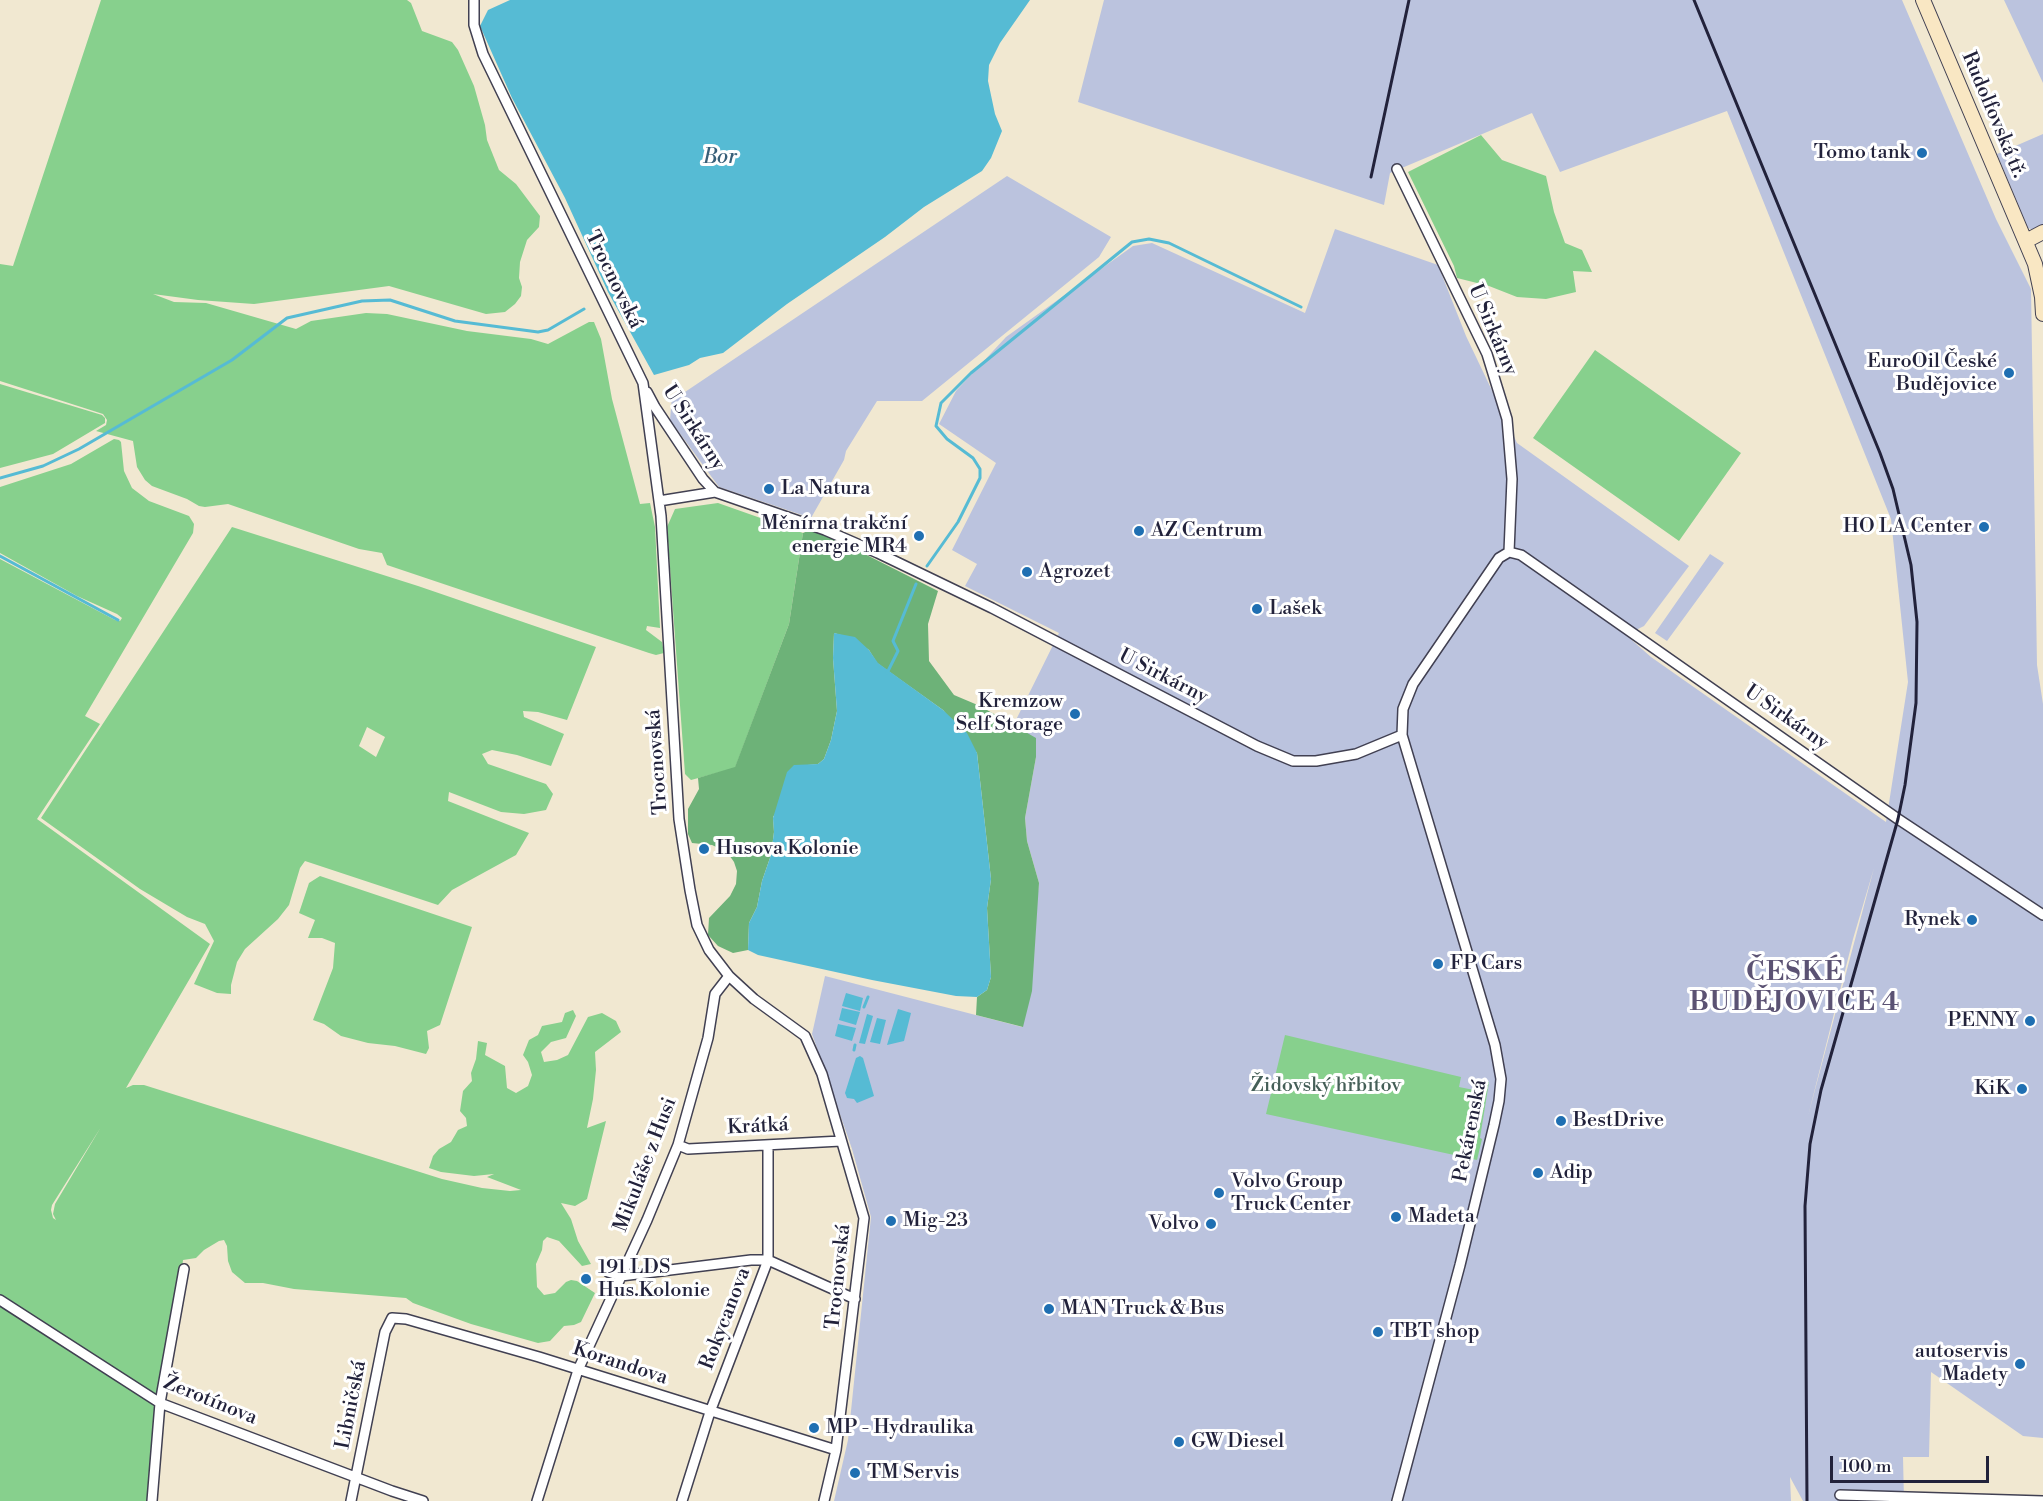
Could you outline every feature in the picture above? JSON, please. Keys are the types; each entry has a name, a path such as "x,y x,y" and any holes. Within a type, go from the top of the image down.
{"main road":[{"name":"Rudolfovská tř.","path":"1923,0 2035,264 2043,297 2043,314"},
{"path":"2026,241 2043,232"}],"street":[{"name":"Trocnovská","path":"474,0 474,25 483,54 643,383 659,501 679,819 697,925 709,950 729,976 754,999 805,1036 822,1074 864,1218 836,1450 824,1501"},
{"name":"U Sirkárny","path":"1397,169 1487,354 1507,419 1512,479 1509,552 1521,555 1889,812 2043,915"},
{"name":"U Sirkárny","path":"643,383 661,416 703,479 715,492"},
{"name":"U Sirkárny","path":"659,501 715,492 825,530 878,553 992,609 1257,746 1293,762 1316,761 1356,754 1402,735"},
{"path":"1402,735 1403,709 1413,684 1498,558 1509,552"},
{"name":"Pekárenská","path":"1397,1501 1460,1265 1496,1117 1501,1079 1495,1045 1402,735"},
{"name":"Mikuláše z Husi","path":"537,1501 578,1370 678,1145 708,1038 715,994 729,976"},
{"name":"Krátká","path":"678,1145 688,1149 842,1141"},
{"name":"Rokycanova","path":"682,1501 710,1412 768,1260 768,1145"},
{"path":"608,1272 621,1276 751,1260 768,1260 855,1299"},
{"path":"152,1501 160,1404 184,1269"},
{"name":"Žerotínova","path":"0,1300 160,1404 423,1501"},
{"name":"Korandova","path":"392,1318 406,1319 578,1370 836,1450"},
{"name":"Libničská","path":"351,1501 385,1332 392,1318"},
{"path":"1840,1495 2043,1500"}],"shaded area":[{"path":"1104,0 1902,0 1996,219 2031,289 2037,665 2043,704 2043,1438 2023,1436 1931,1372 1929,1457 1903,1457 1904,1501 1803,1501 1790,1477 1791,1501 834,1501 848,1440 871,1217 852,1149 812,1034 825,976 1022,1027 1039,883 1027,841 1025,818 1036,757 1011,730 1059,633 965,586 977,564 952,550 996,463 939,424 956,391 1006,337 1133,246 1152,243 1305,313 1335,229 1438,265 1466,336 1517,443 1689,566 1644,626 1626,635 1651,657 1886,822 1908,682 1891,519 1727,111 1560,172 1532,113 1390,173 1384,205 1078,102","holes":["1874,868 1808,1116 1853,939"]},
{"path":"2004,0 2043,0 2043,83"},
{"path":"2043,134 2043,233 2028,228 1997,154"},
{"path":"1007,176 1111,237 1099,257 922,401 877,401 846,451 844,460 811,518 719,487 670,420 672,397 679,396"},
{"path":"1710,554 1724,563 1667,641 1655,633"}],"green space":[{"path":"101,0 407,0 411,3 422,31 452,42 474,86 487,140 499,170 516,184 540,216 539,227 527,240 520,262 521,296 515,304 505,312 486,314 389,286 254,304 153,294 174,302 206,303 296,329 311,321 366,313 387,314 467,331 531,339 548,344 589,322 594,322 601,339 612,399 640,504 650,503 655,527 660,628 647,626 646,630 662,642 664,653 656,655 649,653 387,565 382,553 359,549 228,504 199,506 152,486 145,480 137,467 133,441 96,431 106,425 107,420 103,414 0,381 0,264 13,266"},
{"path":"1481,135 1502,160 1546,176 1554,212 1565,243 1582,250 1592,272 1573,271 1576,292 1546,299 1517,297 1489,286 1457,278 1454,266 1408,172"},
{"path":"1595,350 1741,453 1679,541 1533,438"},
{"path":"0,384 102,415 105,423 53,454 0,468"},
{"path":"114,439 119,440 124,471 132,488 149,501 189,516 194,524 193,533 85,716 100,724 37,819 210,944 126,1088 133,1085 144,1085 442,1179 482,1188 521,1190 487,1177 494,1174 474,1176 441,1172 429,1168 433,1156 439,1149 451,1142 458,1130 467,1126 466,1118 460,1111 463,1091 472,1081 471,1073 476,1059 478,1041 487,1043 485,1055 505,1066 507,1088 516,1093 528,1086 532,1075 523,1055 529,1040 538,1035 542,1026 562,1022 565,1013 573,1010 576,1016 566,1038 551,1042 541,1052 544,1062 568,1055 588,1017 602,1013 616,1021 621,1032 595,1052 593,1099 587,1128 606,1121 587,1199 575,1206 561,1203 571,1219 578,1241 591,1264 582,1266 559,1241 547,1237 543,1241 536,1264 537,1287 544,1295 555,1293 571,1280 577,1281 595,1293 581,1322 564,1326 550,1341 538,1343 471,1324 413,1303 406,1298 245,1283 232,1272 228,1261 227,1246 224,1240 219,1241 196,1258 183,1260 154,1501 0,1501 0,559 115,620 120,621 122,618 0,553 0,487 71,464","holes":["101,1127 55,1204 53,1214 56,1220 53,1218 52,1205"]},
{"path":"718,503 803,533 789,624 735,768 691,780 685,774 667,527 675,509"},
{"path":"232,527 418,586 596,647 567,720 538,712 523,711 524,717 564,734 551,766 492,750 482,754 488,764 546,784 553,794 546,810 524,814 501,812 449,792 448,801 529,833 516,855 452,890 438,905 305,861 300,868 289,905 278,919 245,949 237,962 231,994 217,993 194,984 214,941 205,924 187,917 140,889 41,818","holes":["367,727 385,737 376,757 359,746"]},
{"path":"810,530 839,541 938,591 928,624 929,661 954,695 980,706 1036,738 1036,757 1025,818 1027,841 1039,883 1032,991 1023,1027 976,1015 977,997 987,990 991,977 987,908 991,879 977,753 943,710 877,663 869,650 851,638 834,633 833,658 837,711 831,740 824,759 818,764 808,765 773,817 771,855 762,881 757,907 749,923 748,950 733,953 718,946 708,935 709,918 730,896 736,884 737,871 727,852 712,845 692,843 688,834 688,809 699,789 698,778 735,767 789,624 803,533"},
{"path":"320,876 472,927 440,1025 427,1031 429,1048 426,1054 341,1036 324,1024 313,1020 333,968 335,943 322,938 308,938 315,920 299,913 309,883"},
{"name":"Židovský hřbitov","path":"1285,1035 1461,1077 1459,1087 1474,1090 1476,1081 1489,1082 1477,1160 1266,1114"}],"water":[{"name":"Bor","path":"510,0 1030,0 1000,43 989,65 988,81 995,114 1002,131 991,158 982,171 924,207 885,237 787,304 723,353 700,358 689,365 654,375 608,292 565,198 512,98 480,26 488,10"},
{"path":"834,633 855,637 869,650 878,663 943,710 967,733 977,753 991,879 987,908 991,977 987,990 977,997 956,996 872,980 758,955 748,950 749,923 757,907 762,881 771,855 773,818 787,772 794,765 818,764 824,759 831,740 837,711 833,658"},
{"path":"846,993 863,998 860,1011 842,1006"},
{"path":"842,1008 860,1012 856,1025 839,1020"},
{"path":"898,1009 911,1013 904,1041 887,1045"},
{"path":"867,1014 873,1016 865,1044 859,1043"},
{"path":"877,1018 886,1020 880,1044 870,1042"},
{"path":"838,1024 856,1028 852,1041 835,1036"},
{"path":"860,1056 863,1058 874,1096 857,1103 854,1099 847,1098 845,1093 856,1058"}],"waterway":[{"path":"927,566 958,522 980,478 980,469 973,458 947,439 936,426 941,403 971,373 1132,242 1149,239 1169,243 1301,307"},
{"path":"0,478 43,466 79,449 232,360 287,318 362,301 390,300 455,321 538,332 548,330 584,309"},
{"path":"0,556 118,620"},
{"path":"887,673 898,651 893,641 916,584"},
{"path":"864,1007 868,997"},
{"path":"854,1050 855,1045"}],"railway":[{"path":"1371,177 1409,0"},
{"path":"1694,0 1893,489 1911,565 1917,622 1916,703 1905,785 1898,819 1821,1090 1810,1144 1805,1206 1807,1501"}],"place":[{"name":"Tomo tank","path":"1922,153"},
{"name":"EuroOil České Budějovice","path":"2009,373"},
{"name":"La Natura","path":"769,489"},
{"name":"HO LA Center","path":"1984,527"},
{"name":"AZ Centrum","path":"1139,531"},
{"name":"Měnírna trakční energie MR4","path":"919,536"},
{"name":"Agrozet","path":"1027,572"},
{"name":"Lašek","path":"1257,609"},
{"name":"Kremzow Self Storage","path":"1075,714"},
{"name":"Husova Kolonie","path":"704,849"},
{"name":"Rynek","path":"1972,920"},
{"name":"FP Cars","path":"1438,964"},
{"name":"PENNY","path":"2030,1021"},
{"name":"KiK","path":"2022,1089"},
{"name":"BestDrive","path":"1561,1121"},
{"name":"Adip","path":"1538,1173"},
{"name":"Volvo Group Truck Center","path":"1219,1193"},
{"name":"Madeta","path":"1396,1217"},
{"name":"Mig-23","path":"891,1221"},
{"name":"Volvo","path":"1211,1224"},
{"name":"191 LDS Hus.Kolonie","path":"586,1279"},
{"name":"MAN Truck & Bus","path":"1049,1309"},
{"name":"TBT shop","path":"1378,1332"},
{"name":"autoservis Madety","path":"2020,1364"},
{"name":"MP - Hydraulika","path":"814,1428"},
{"name":"GW Diesel","path":"1179,1442"},
{"name":"TM Servis","path":"855,1473"}],"district":[{"name":"ČESKÉ BUDĚJOVICE 4","path":"1795,989"}]}
